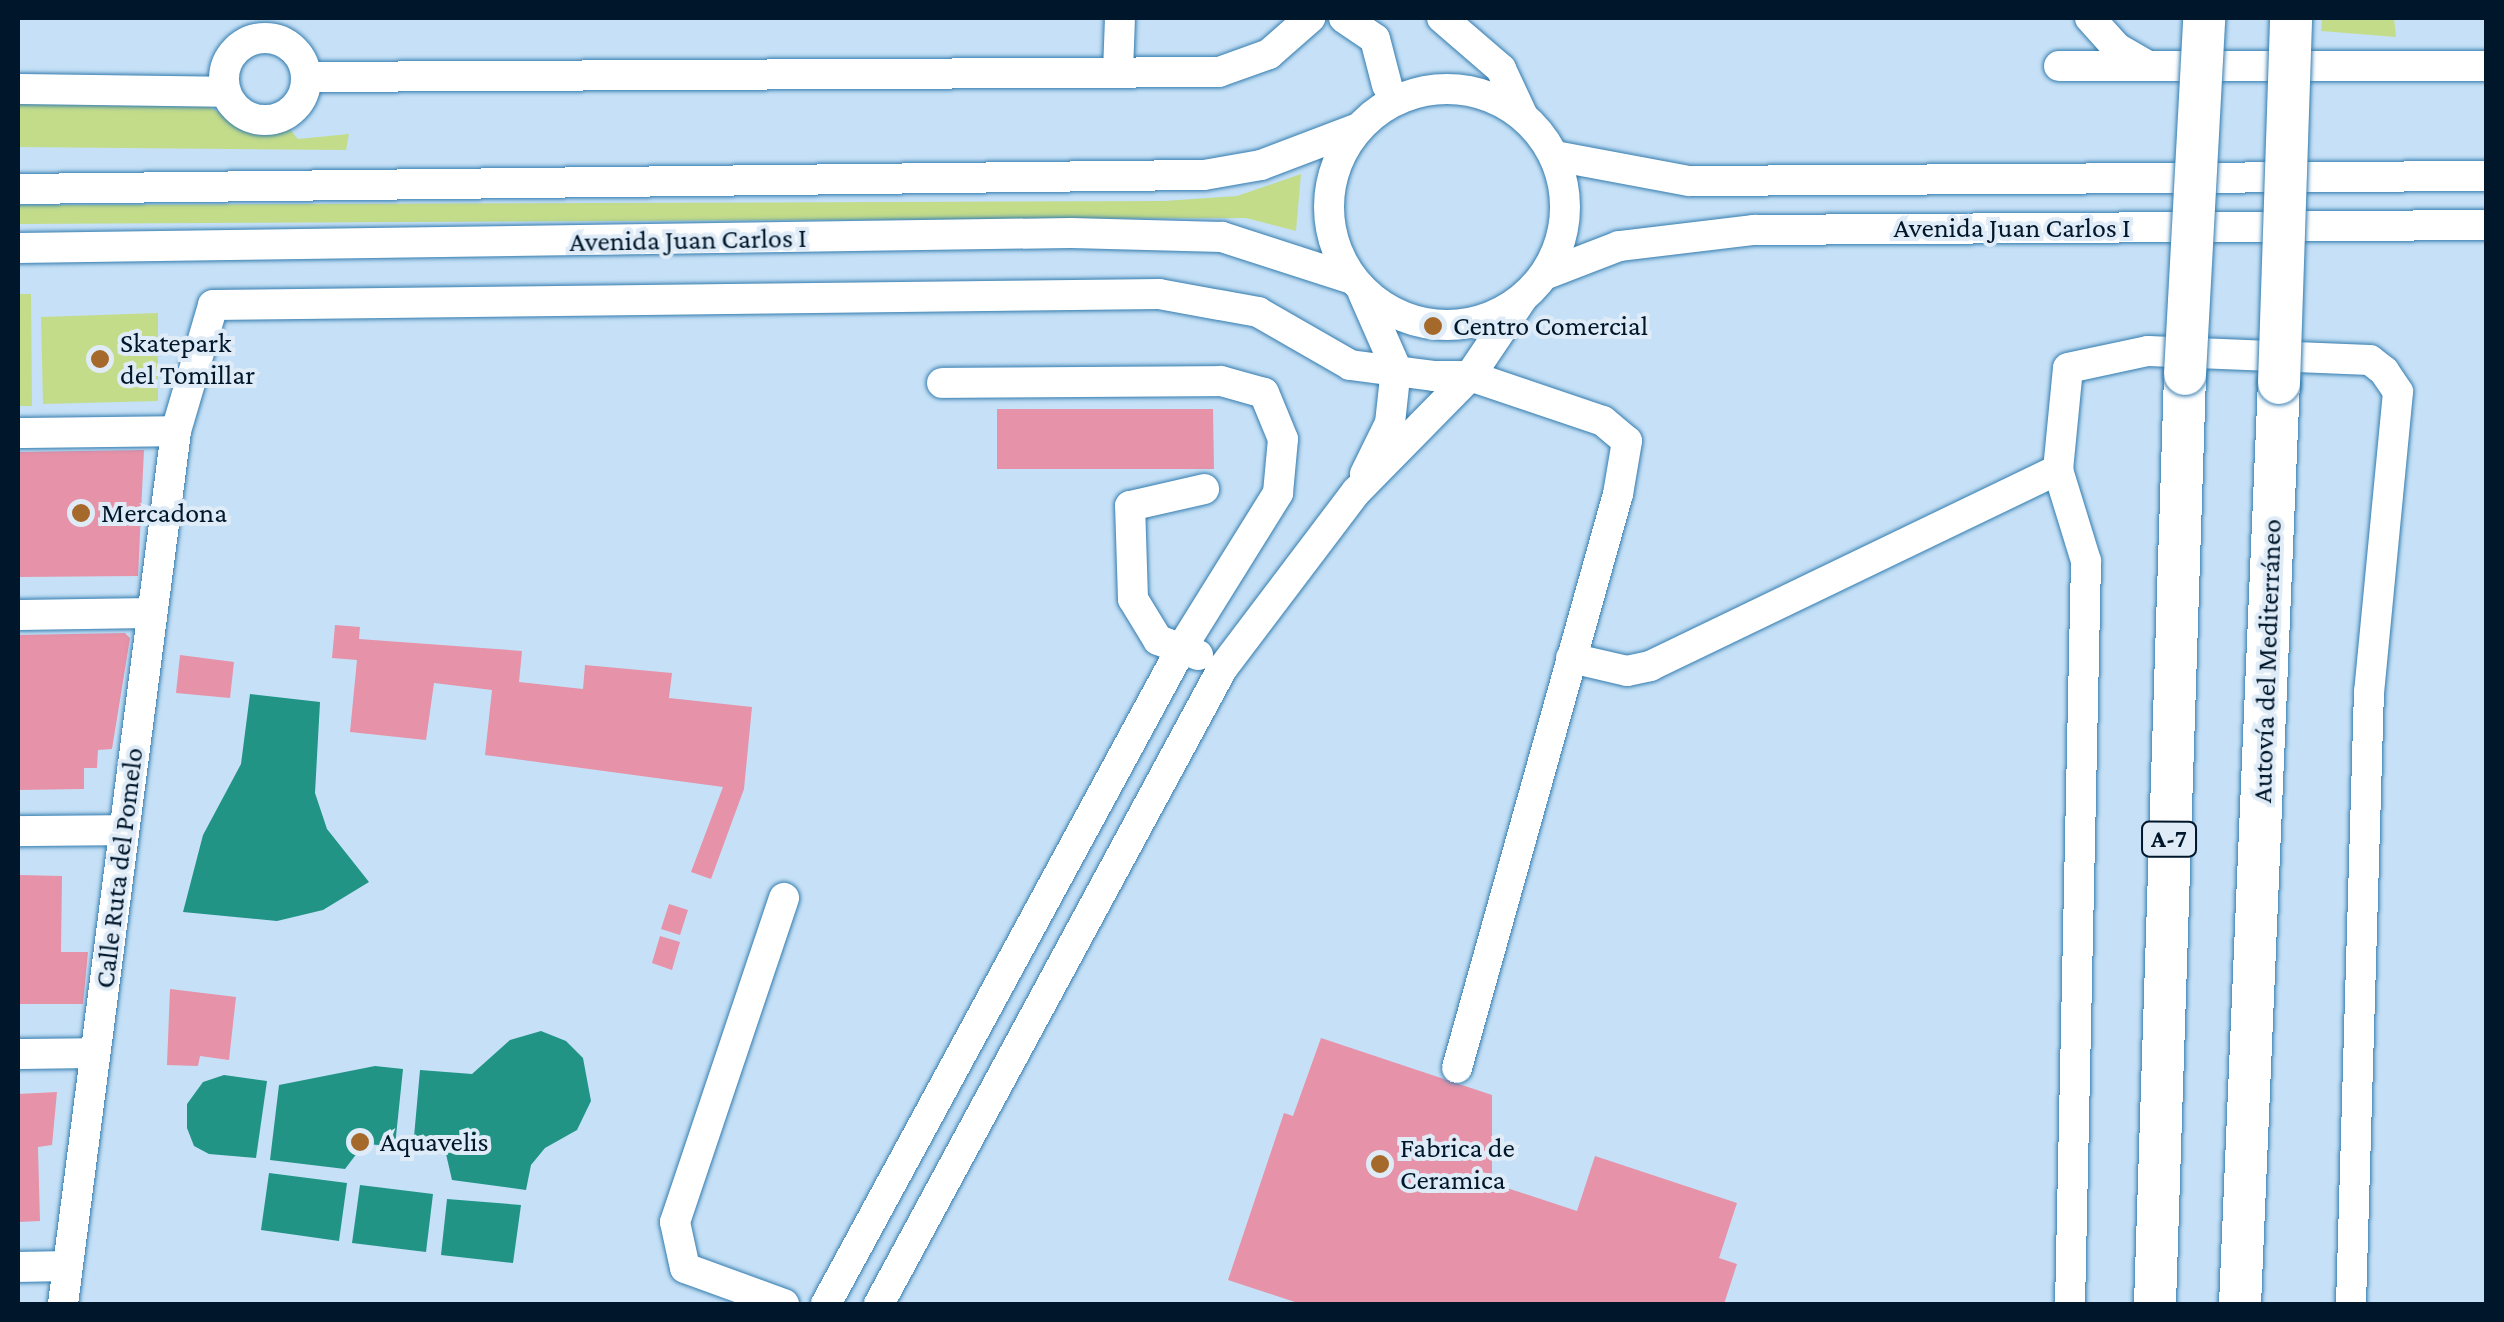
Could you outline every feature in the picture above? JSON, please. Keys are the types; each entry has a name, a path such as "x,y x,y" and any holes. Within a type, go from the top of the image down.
{"highway":[{"name":"A-7","path":"2155,1304 2185,374 2204,18"},
{"name":"Autovía del Mediterráneo","path":"2240,1304 2291,18"}],"street":[{"path":"1118,72 1120,18"},
{"path":"306,77 1219,72 1269,54 1304,23 1329,18"},
{"path":"1344,18 1374,39 1388,85"},
{"path":"879,1304 1222,669 1356,492 1470,376 1522,299 1544,275 1566,212 1555,156 1522,114 1501,69 1442,18"},
{"path":"2090,18 2117,48 2150,66"},
{"path":"18,88 226,92 246,116 277,119 301,100 306,77 294,49 261,28 233,52 226,92"},
{"path":"2058,66 2486,66"},
{"path":"18,189 1072,180 1261,166 1356,129 1406,95 1451,87 1499,100 1522,114"},
{"path":"1356,129 1340,153 1328,195 1331,234 1396,368 1390,423 1356,492"},
{"path":"1555,156 1689,181 2486,176"},
{"name":"Avenida Juan Carlos I","path":"1544,275 1619,246 1754,230 2486,224"},
{"name":"Avenida Juan Carlos I","path":"18,248 1071,233 1222,237 1357,285"},
{"path":"1357,285 1394,314 1433,326 1479,322 1522,299"},
{"name":"Calle Ruta del Pomelo","path":"62,1304 176,431 212,304 1158,294 1258,312 1350,365 1396,368"},
{"path":"2070,1304 2086,561 2058,470 2068,368 2148,350 2370,360 2398,392 2370,691 2351,1304"},
{"path":"1396,368 1470,376 1602,421 1626,441 1618,494 1457,1068"},
{"path":"826,1304 1181,649 1278,493 1283,439 1264,393 1221,381 942,383"},
{"path":"18,434 176,431"},
{"path":"1571,658 1627,672 1650,666 2058,470"},
{"path":"1204,489 1130,506 1133,599 1158,640 1222,669"},
{"path":"18,615 152,613"},
{"path":"18,831 124,830"},
{"path":"784,898 675,1222 685,1268 784,1304"},
{"path":"18,1054 95,1053"},
{"path":"18,1267 68,1266"}],"shaded area":[{"path":"2322,18 2394,18 2396,37 2321,31"},
{"path":"18,104 209,107 251,130 287,126 298,139 349,134 346,150 18,147"},
{"path":"1301,174 1296,231 1246,218 18,224 18,205 1164,201 1237,196"},
{"path":"18,294 31,294 32,406 18,406"},
{"name":"Skatepark del Tomillar","path":"158,313 158,401 43,404 41,317"},
{"path":"250,694 320,702 315,793 327,829 369,882 323,910 277,921 183,912 203,835 241,764"},
{"path":"541,1031 566,1041 583,1058 591,1101 577,1130 545,1148 531,1165 526,1190 452,1180 446,1154 413,1148 420,1070 472,1074 510,1040"},
{"path":"375,1066 403,1069 395,1146 364,1144 345,1169 270,1160 279,1085"},
{"path":"224,1075 267,1081 256,1158 209,1154 194,1146 187,1128 187,1104 203,1082"},
{"path":"269,1173 347,1183 339,1241 261,1230"},
{"path":"360,1185 433,1194 426,1252 352,1243"},
{"path":"447,1199 521,1205 513,1263 441,1255"}],"building":[{"path":"997,409 1213,409 1214,469 997,469"},
{"name":"Mercadona","path":"144,450 138,576 18,577 18,452"},
{"path":"335,625 360,627 359,639 522,651 519,682 583,689 585,665 672,673 669,698 752,707 744,789 711,879 691,872 723,787 485,755 492,690 434,683 426,740 350,732 357,660 332,658"},
{"path":"125,633 130,638 112,749 98,750 97,768 84,768 84,789 18,790 18,635"},
{"path":"180,655 234,662 230,698 176,693"},
{"path":"18,875 62,876 61,952 88,952 83,1004 18,1004"},
{"path":"669,904 688,910 680,935 661,929"},
{"path":"660,936 680,942 672,970 652,963"},
{"path":"170,989 236,997 229,1060 200,1056 198,1066 167,1065"},
{"name":"Fabrica de Ceramica","path":"1321,1038 1492,1095 1492,1183 1577,1211 1595,1156 1737,1203 1719,1258 1737,1264 1724,1304 1301,1304 1228,1280 1284,1113 1293,1116"},
{"path":"57,1092 52,1145 38,1147 40,1221 18,1222 18,1094"}],"place":[{"name":"Centro Comercial","path":"1433,326"},
{"name":"Skatepark del Tomillar","path":"100,359"},
{"name":"Mercadona","path":"81,513"},
{"name":"Aquavelis","path":"360,1142"},
{"name":"Fabrica de Ceramica","path":"1380,1164"}]}
